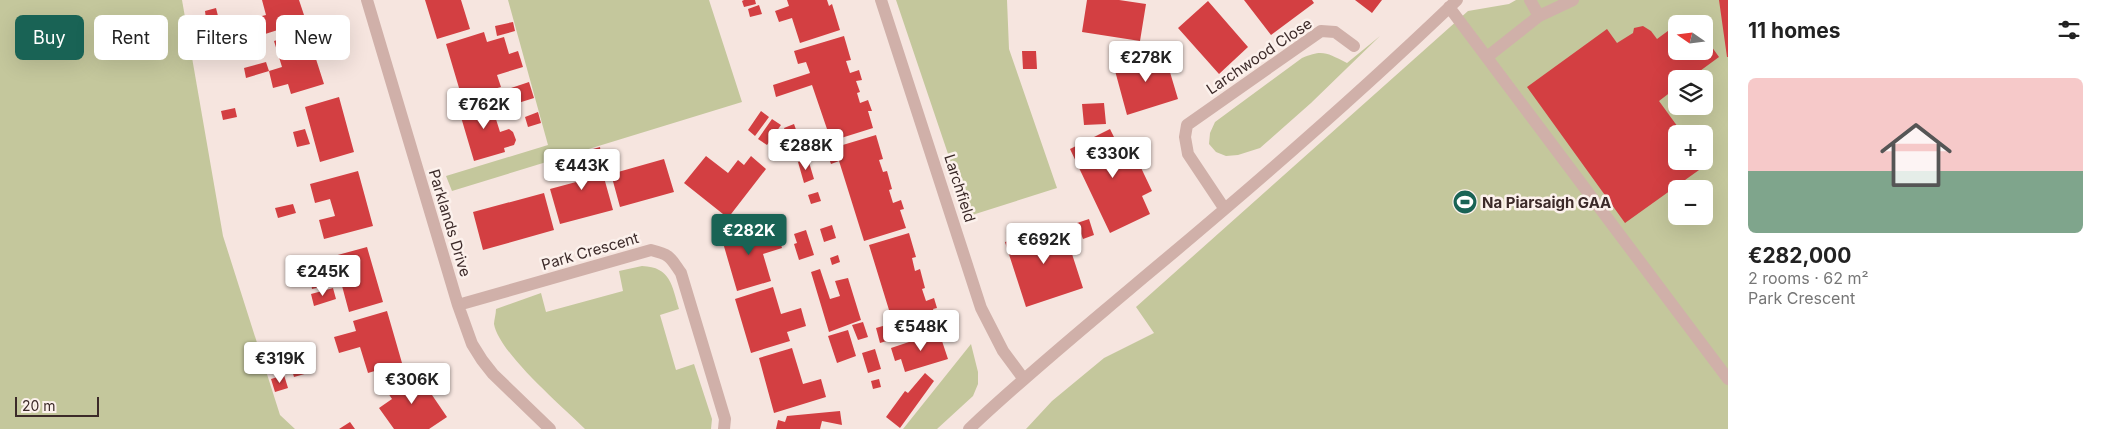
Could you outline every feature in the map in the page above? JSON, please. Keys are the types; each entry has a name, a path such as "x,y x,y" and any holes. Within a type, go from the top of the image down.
{"street":[{"name":"Parklands Drive","path":"367,0 458,305 472,344 493,374 550,429"},
{"name":"Larchfield","path":"881,0 980,308 1003,351 1023,378"},
{"path":"1530,0 1539,16"},
{"path":"1488,56 1539,16 1573,0"},
{"path":"969,429 1023,378 1143,278 1345,104 1453,3 1488,56 1728,379"},
{"name":"Larchwood Close","path":"1224,208 1188,154 1185,137 1187,125 1321,31 1335,32 1354,46"},
{"name":"Park Crescent","path":"458,305 651,250 665,253 674,261 681,273 725,420 724,429"}],"green space":[{"path":"0,0 182,0 185,15 178,15 178,60 192,60 223,236 280,415 295,429 0,429"},
{"path":"508,0 709,0 742,102 452,191 446,176 548,145"},
{"path":"896,0 1007,0 1009,49 1057,188 969,216"},
{"name":"Na Piarsaigh GAA","path":"1516,0 1728,0 1728,429 1026,429 1052,401 1104,358 1154,333 1136,307 1468,11 1509,4"},
{"path":"1380,36 1311,103 1260,148 1238,155 1226,156 1216,152 1209,144 1210,133 1215,122 1302,58 1325,53 1347,63"},
{"path":"642,266 652,267 665,274 672,286 679,309 660,315 676,370 694,364 712,419 711,429 585,429 533,379 507,350 498,336 494,324 496,309 541,293 546,312 623,291 619,271"},
{"path":"971,344 978,372 978,384 973,396 937,429 903,429"}],"building":[{"path":"262,0 299,0 304,15 276,15 276,31 266,34 266,15"},
{"path":"425,0 461,0 470,29 437,39"},
{"path":"755,0 756,4 744,7 742,1"},
{"path":"787,0 827,0 829,6 832,4 840,30 800,43 792,18 779,22 775,11 789,6"},
{"path":"1087,0 1119,0 1146,4 1140,41 1082,32"},
{"path":"1244,0 1312,0 1314,3 1271,35"},
{"path":"1355,0 1382,0 1372,13"},
{"path":"1719,0 1728,0 1728,57 1727,57"},
{"path":"1208,1 1248,47 1219,74 1178,28"},
{"path":"759,5 762,14 750,17 748,9"},
{"path":"216,8 218,15 206,15 205,11"},
{"path":"513,22 515,31 497,36 495,26"},
{"path":"1643,26 1651,31 1657,39 1668,31 1668,60 1713,60 1713,49 1719,57 1701,70 1668,70 1668,94 1659,101 1676,125 1668,125 1668,170 1699,170 1685,180 1668,180 1668,192 1625,223 1527,87 1607,29 1617,43 1633,33 1634,28"},
{"path":"484,32 487,42 504,37 509,54 518,51 523,67 497,75 501,87 462,98 446,44"},
{"path":"844,36 851,60 846,61 850,73 859,70 862,80 856,81 860,92 857,93 860,103 868,100 872,111 868,111 873,128 822,144 818,132 827,129 812,85 776,97 773,85 810,73 806,62 798,64 794,51"},
{"path":"1022,51 1036,51 1037,69 1023,69"},
{"path":"1164,52 1178,99 1127,115 1114,67"},
{"path":"280,60 316,60 324,84 291,94 288,84 273,88 269,71 282,67"},
{"path":"266,62 269,71 246,78 244,68"},
{"path":"529,82 534,98 515,104 511,88"},
{"path":"339,97 354,152 320,162 305,107"},
{"path":"489,97 500,132 509,129 513,132 516,140 514,145 504,148 505,152 474,161 458,107"},
{"path":"1104,103 1106,124 1084,125 1082,104"},
{"path":"235,108 237,117 223,120 221,111"},
{"path":"761,111 769,117 755,136 748,130"},
{"path":"538,112 541,123 528,127 525,117"},
{"path":"772,119 781,125 767,145 758,139"},
{"path":"794,124 799,138 789,142 784,128"},
{"path":"305,129 310,144 297,147 293,132"},
{"path":"1110,129 1117,143 1127,138 1152,191 1142,196 1150,214 1110,233 1070,149"},
{"path":"876,135 883,159 879,160 883,172 887,171 892,189 889,190 893,203 901,200 904,209 900,210 906,228 864,241 839,161 831,164 826,150"},
{"path":"600,147 601,154 588,158 593,177 603,174 613,210 560,224 550,189 576,182 569,156"},
{"path":"706,156 728,173 738,160 744,165 751,156 766,169 728,218 684,183"},
{"path":"664,159 674,192 620,207 611,174"},
{"path":"808,159 814,179 804,183 798,162"},
{"path":"358,171 373,226 324,239 319,220 335,216 330,199 315,203 310,184"},
{"path":"818,192 821,201 811,204 808,195"},
{"path":"544,193 554,230 483,250 473,212"},
{"path":"293,204 296,213 278,218 275,208"},
{"path":"1089,219 1094,235 1083,239 1077,223"},
{"path":"1062,223 1083,288 1026,307 1005,242"},
{"path":"832,225 836,238 824,242 820,229"},
{"path":"755,226 758,237 777,232 782,248 763,254 771,281 737,291 721,236"},
{"path":"806,230 814,255 799,260 794,244 797,243 794,234"},
{"path":"909,233 916,257 912,258 915,271 920,269 925,288 922,289 926,301 934,298 937,308 933,309 938,325 880,343 876,328 893,323 869,245"},
{"path":"367,247 383,302 349,312 334,256"},
{"path":"838,255 840,262 832,265 830,258"},
{"path":"820,269 830,299 840,296 835,281 848,278 861,320 829,332 811,272"},
{"path":"323,279 325,286 312,289 311,282"},
{"path":"773,287 781,314 801,308 806,326 787,332 790,341 751,353 735,299"},
{"path":"333,288 336,299 314,306 311,294"},
{"path":"387,311 402,363 368,373 360,347 339,353 334,337 356,331 353,321"},
{"path":"863,322 868,337 858,340 852,325"},
{"path":"848,330 856,356 837,363 828,336"},
{"path":"939,332 948,359 905,372 901,359 895,361 891,348"},
{"path":"792,348 803,384 821,379 826,397 774,413 759,358"},
{"path":"875,349 881,369 868,373 862,353"},
{"path":"306,362 308,373 294,377 291,367"},
{"path":"415,370 447,417 429,429 394,429 379,408 392,399 386,390"},
{"path":"925,373 934,381 900,428 886,417 905,391 908,393"},
{"path":"284,375 288,388 275,392 271,379"},
{"path":"879,379 881,387 873,389 871,381"},
{"path":"840,411 842,425 822,421 820,429 776,429 778,420 785,422 787,416"},
{"path":"350,422 355,429 339,429"}],"place":[{"name":"Na Piarsaigh GAA","path":"1465,202"}]}
